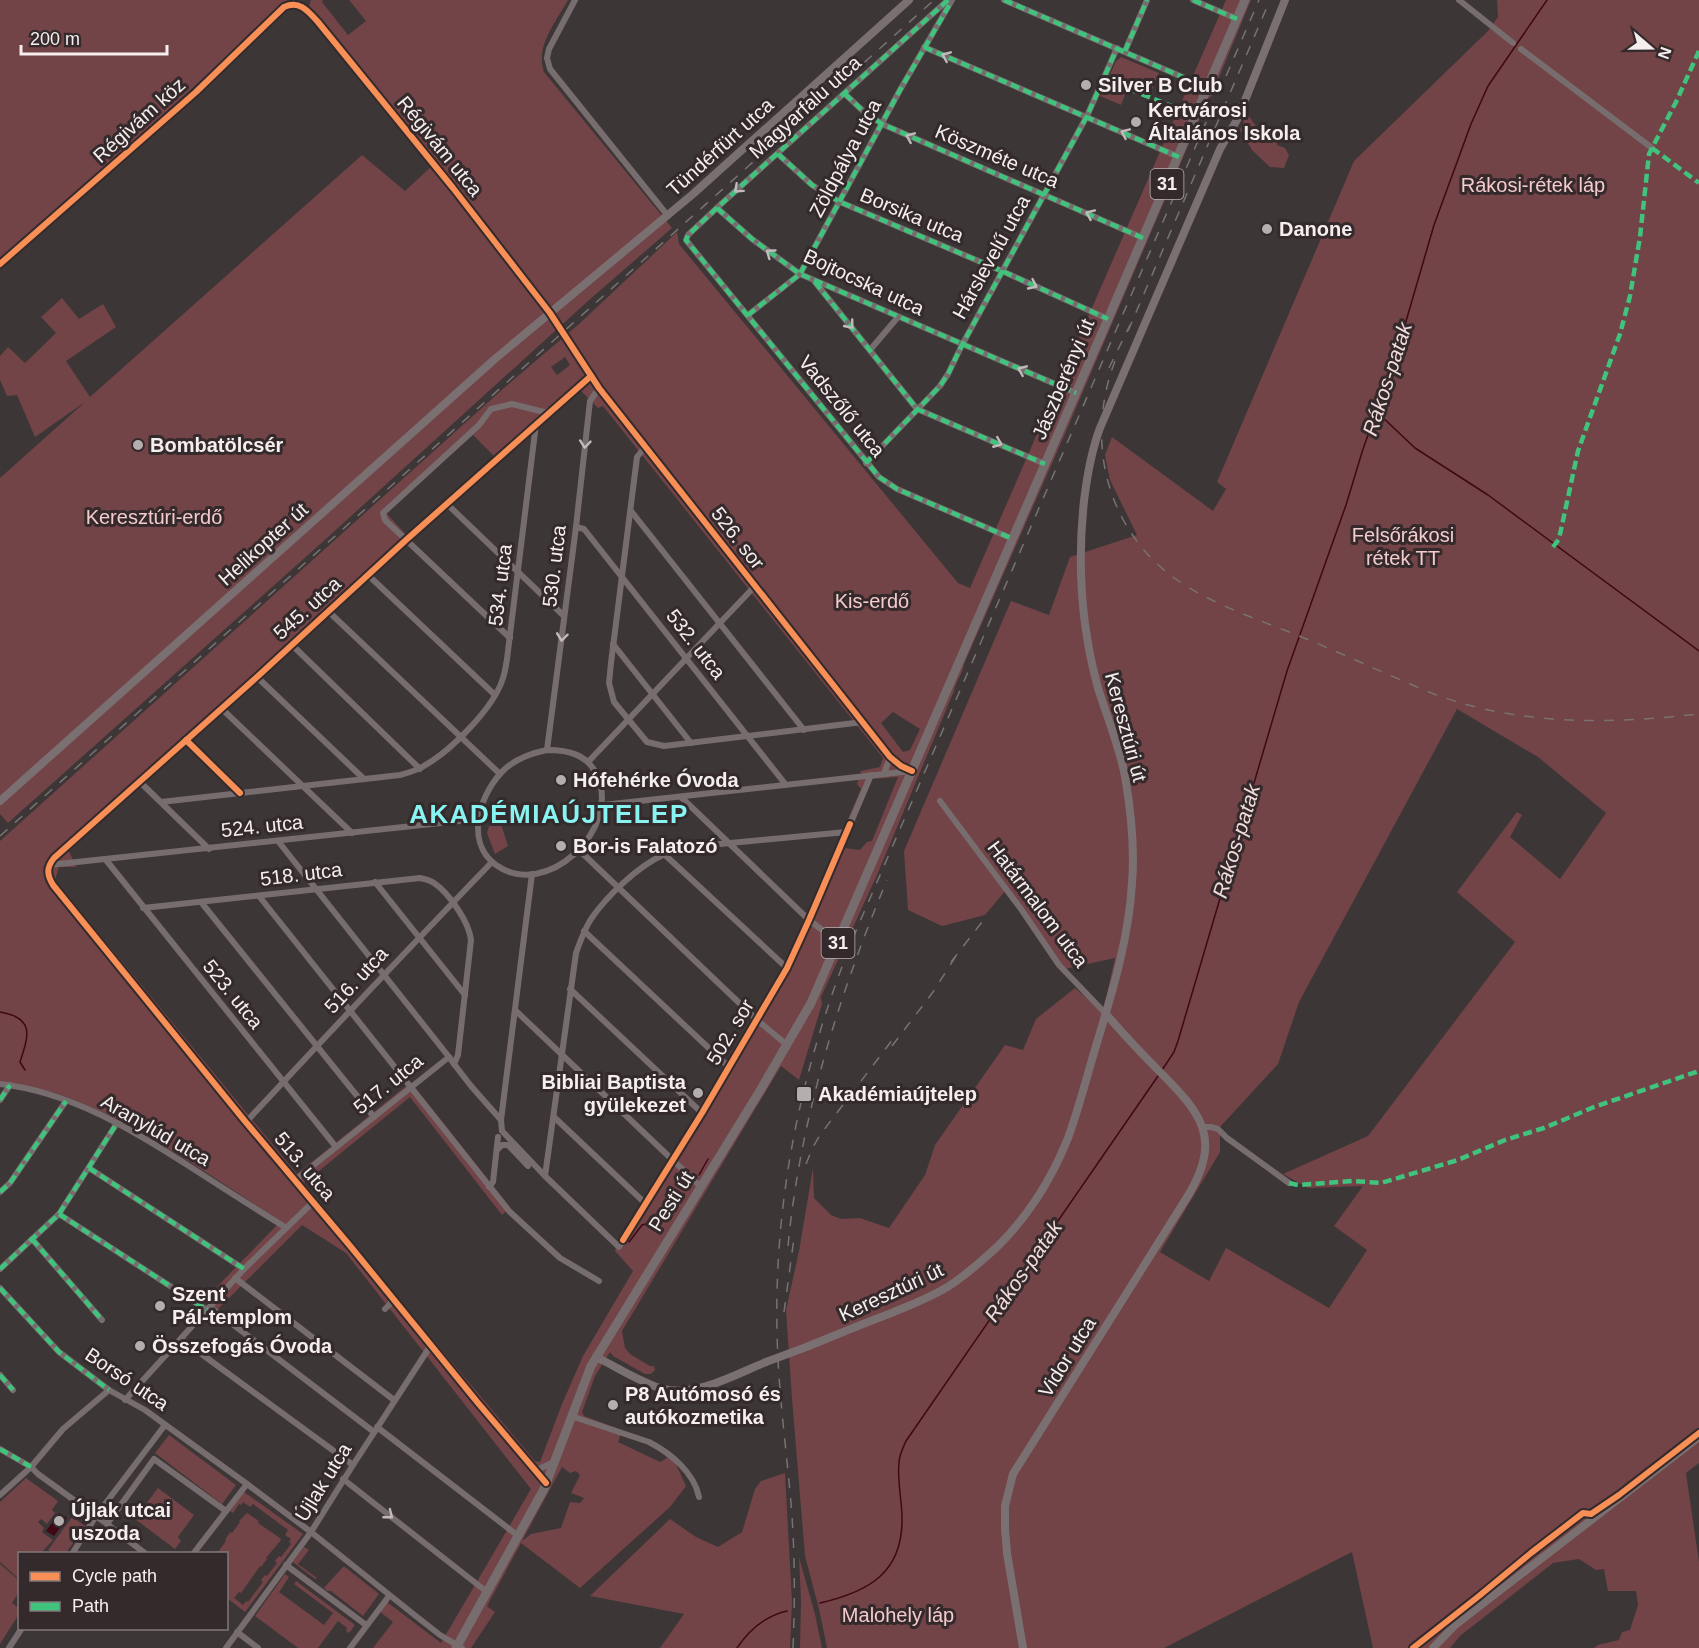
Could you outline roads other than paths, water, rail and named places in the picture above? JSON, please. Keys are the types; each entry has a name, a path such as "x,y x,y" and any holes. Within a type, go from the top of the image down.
{"main road":[{"name":"Jászberényi út","path":"912,771 1245,0"},
{"name":"Pesti út","path":"459,1647 546,1483 585,1377 808,1009 912,771"}],"street":[{"path":"575,0 550,46 547,61 553,74 668,216"},
{"name":"Tündérfürt utca","path":"550,313 600,273 643,234 668,216 909,0"},
{"name":"Zöldpálya utca","path":"748,315 800,274 950,0"},
{"name":"Magyarfalu utca","path":"686,240 688,235 717,208 950,0"},
{"path":"1004,0 1208,88"},
{"path":"1125,51 1147,0"},
{"path":"1193,0 1237,19"},
{"name":"Keresztúri út","path":"596,1357 664,1389 680,1391 711,1384 909,1306 951,1284 997,1246 1040,1194 1060,1156 1106,1014 1129,913 1133,850 1124,774 1098,687 1085,625 1080,579 1080,536 1088,472 1100,428 1220,149 1238,118 1285,0"},
{"path":"1459,0 1513,43"},
{"name":"Régivám köz","path":"0,264 196,92 284,7 300,4"},
{"name":"Régivám utca","path":"300,4 307,9 384,103 550,313"},
{"path":"924,47 1179,157"},
{"name":"Hárslevelű utca","path":"866,463 940,386 948,374 1087,116 1117,48"},
{"path":"1521,49 1652,148"},
{"name":"Köszméte utca","path":"845,94 882,124 1143,237"},
{"name":"Borsika utca","path":"778,154 812,185 840,202 1108,319"},
{"name":"Bojtocska utca","path":"717,208 752,239 800,274 1076,393"},
{"name":"Vadszőlő utca","path":"686,240 879,477 897,489 1013,539"},
{"path":"813,280 917,409 1046,464"},
{"name":"526. sor","path":"550,313 599,388 890,757 912,771"},
{"name":"Helikopter út","path":"0,801 496,358 550,313"},
{"path":"870,350 898,316"},
{"name":"545. utca","path":"49,866 54,858 139,781 591,376"},
{"name":"530. utca","path":"547,750 590,401 599,388"},
{"path":"510,638 385,520 384,510 478,425 490,410 512,404 548,413"},
{"name":"534. utca","path":"420,769 441,756 461,736 488,706 503,679 537,423"},
{"path":"645,447 638,458 613,644 609,683 614,702 647,742 664,746 863,722"},
{"path":"447,504 564,616"},
{"path":"630,511 804,730"},
{"name":"532. utca","path":"576,527 584,529 786,785"},
{"path":"368,575 495,695"},
{"path":"588,762 755,586"},
{"path":"328,611 500,774"},
{"path":"161,802 400,775 420,769 291,644"},
{"path":"613,644 691,743"},
{"path":"256,677 364,779"},
{"path":"221,708 352,833"},
{"path":"186,740 240,793"},
{"path":"547,750 565,750 588,762 600,781 603,805 591,836 579,850 553,868 532,874 510,872 492,862 481,843 478,819 484,800 500,774 514,762 547,750"},
{"path":"884,774 890,757"},
{"path":"603,805 912,771"},
{"name":"502. sor","path":"545,1176 619,1247 702,1113 786,968 871,775"},
{"path":"139,781 210,849"},
{"path":"681,797 809,920 838,942"},
{"name":"Határmalom utca","path":"940,801 1021,909 1059,965 1187,1101"},
{"name":"524. utca","path":"49,866 478,819"},
{"path":"545,1176 576,953 591,918 642,866 664,854 689,847 846,832"},
{"path":"278,841 449,1057"},
{"path":"579,850 757,1020 787,1045"},
{"path":"664,854 786,968"},
{"name":"523. utca","path":"106,860 336,1147"},
{"name":"516. utca","path":"246,1122 351,1012 418,937 492,862"},
{"name":"513. utca","path":"49,866 48,877 53,885 246,1122 546,1483"},
{"path":"532,874 501,1120 502,1131 545,1176"},
{"name":"518. utca","path":"143,908 420,878 439,887 453,903"},
{"path":"375,882 465,995"},
{"path":"260,896 508,1211 560,1258 599,1281"},
{"path":"201,902 374,1117"},
{"name":"517. utca","path":"453,903 468,927 470,936 458,1055 454,1064"},
{"path":"584,931 729,1067"},
{"path":"570,989 702,1113"},
{"path":"515,1010 701,1187"},
{"path":"1101,1031 1109,1022 1114,1023"},
{"name":"517. utca","path":"295,1180 449,1057 454,1064"},
{"path":"454,1064 501,1120"},
{"name":"Aranylúd utca","path":"0,1084 44,1093 117,1123 146,1138 285,1227"},
{"path":"0,1100 10,1085"},
{"path":"0,1192 10,1183 66,1101"},
{"name":"Vidor utca","path":"1023,1648 1005,1530 1005,1506 1013,1474 1202,1170 1205,1139 1196,1113 1187,1101"},
{"path":"554,1117 646,1204"},
{"path":"0,1269 59,1214 117,1123"},
{"path":"1202,1127 1218,1129 1289,1183"},
{"path":"489,1187 493,1182 498,1137"},
{"path":"496,1150 502,1144 508,1145 528,1166"},
{"path":"89,1168 244,1269"},
{"path":"125,1400 235,1278 313,1202"},
{"path":"59,1214 208,1308 517,1535"},
{"path":"32,1239 102,1320"},
{"path":"235,1278 394,1400"},
{"name":"Borsó utca","path":"0,1288 59,1352 125,1400 145,1410 247,1484 311,1532 389,1596 459,1647"},
{"path":"385,1309 394,1300"},
{"path":"181,1339 353,1465"},
{"name":"Újlak utca","path":"226,1648 311,1532 343,1479 431,1346"},
{"path":"0,1375 13,1390"},
{"path":"0,1495 31,1467 63,1429 109,1389"},
{"path":"571,1416 659,1447 674,1458 686,1472 696,1487 699,1497"},
{"path":"73,1552 96,1516 165,1425"},
{"path":"1433,1648 1455,1624 1699,1437"},
{"path":"0,1449 31,1467 143,1552"},
{"path":"108,1524 154,1459 226,1511"},
{"path":"531,1466 539,1469 554,1462"},
{"path":"343,1479 487,1592"},
{"path":"195,1552 247,1484"},
{"path":"286,1565 366,1625"},
{"path":"350,1648 389,1596"},
{"path":"9,1648 21,1630"},
{"path":"237,1632 258,1648"}],"waterway":[{"name":"Rákos-patak","path":"1162,1070 1174,1052 1178,1041 1287,671 1393,366 1434,225 1471,124 1488,86 1547,0"},
{"path":"1377,412 1415,448 1488,495 1699,651"},
{"path":"0,1012 12,1015 24,1024 27,1037 20,1062 25,1070"},
{"name":"Rákos-patak","path":"820,1603 853,1593 867,1586 889,1566 901,1537 899,1470 900,1457 906,1441 1158,1076"},
{"path":"699,1175 708,1159"},
{"path":"629,1242 642,1225 671,1216 684,1194"},
{"name":"Rákos-patak","path":"737,1648 758,1625 772,1616 787,1611"}],"railway":[{"path":"0,836 934,0"},
{"path":"793,1648 793,1539 779,1375 777,1279 787,1176 796,1125 822,1025 858,926 1259,0"},
{"path":"1128,331 1270,0"},
{"path":"1109,368 1130,325"},
{"path":"1115,361 1106,392 1102,423 1103,454 1109,484 1119,512 1135,538 1155,562 1180,582 1225,606 1434,694 1466,704 1499,712 1565,720 1632,720 1699,714"},
{"path":"788,1246 802,1152 824,1060 837,1014 887,880"},
{"path":"951,962 982,922"},
{"path":"892,1046 933,992 956,956"},
{"path":"806,1164 820,1135 893,1039"},
{"path":"784,1312 794,1238"}],"place":[{"name":"Silver B Club","path":"1086,85"},
{"name":"Kertvárosi Általános Iskola","path":"1136,122"},
{"name":"Danone","path":"1267,229"},
{"name":"Bombatölcsér","path":"138,445"},
{"name":"Hófehérke Óvoda","path":"561,780"},
{"name":"Bor-is Falatozó","path":"561,846"},
{"name":"Bibliai Baptista gyülekezet","path":"698,1093"},
{"name":"Akadémiaújtelep","path":"804,1094"},
{"name":"Szent Pál-templom","path":"160,1306"},
{"name":"Összefogás Óvoda","path":"140,1346"},
{"name":"P8 Autómosó és autókozmetika","path":"613,1405"},
{"name":"Újlak utcai uszoda","path":"59,1521"}],"district":[{"name":"AKADÉMIAÚJTELEP","path":"549,814"}],"park label":[{"name":"Rákosi-rétek láp","path":"1533,185"},
{"name":"Keresztúri-erdő","path":"154,517"},
{"name":"Felsőrákosi rétek TT","path":"1403,546"},
{"name":"Kis-erdő","path":"872,601"},
{"name":"Malohely láp","path":"898,1615"}]}
